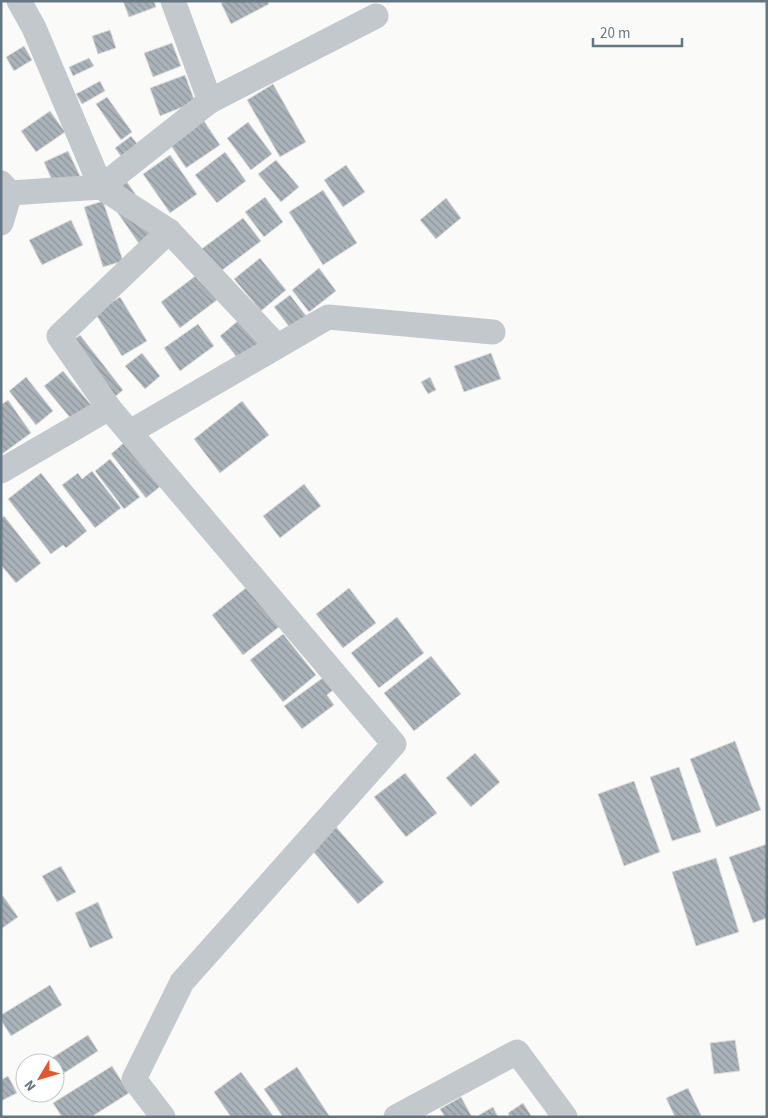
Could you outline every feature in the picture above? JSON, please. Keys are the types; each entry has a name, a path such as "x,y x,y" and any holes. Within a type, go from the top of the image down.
{"street":[{"path":"19,1 34,28 101,187"},
{"path":"172,1 210,101"},
{"path":"101,187 210,101 376,16"},
{"path":"1,223 6,188 101,187 169,231 277,346"},
{"path":"163,1117 134,1079 182,982 394,744 109,408 59,336 169,231"},
{"path":"130,432 328,316 493,332"},
{"path":"1,471 109,408"},
{"path":"396,1117 517,1052 565,1117"}],"building":[{"path":"123,1 154,1 156,7 129,17"},
{"path":"225,1 268,1 269,4 231,24 221,3"},
{"path":"110,30 116,48 98,54 92,36"},
{"path":"172,43 181,66 153,77 144,53"},
{"path":"24,46 32,60 14,71 6,57"},
{"path":"89,58 94,66 73,76 69,67"},
{"path":"185,75 195,102 160,116 150,88"},
{"path":"100,81 105,91 82,104 76,94"},
{"path":"273,84 306,142 280,157 247,100"},
{"path":"107,97 132,132 121,140 96,104"},
{"path":"50,111 65,132 36,152 21,131"},
{"path":"204,121 220,145 186,168 170,144"},
{"path":"248,122 272,154 251,170 227,138"},
{"path":"131,136 142,150 125,162 115,148"},
{"path":"68,151 80,176 55,187 44,162"},
{"path":"225,152 246,181 217,203 195,175"},
{"path":"170,155 197,194 170,213 143,174"},
{"path":"276,160 299,187 281,202 258,174"},
{"path":"346,165 365,192 343,207 324,180"},
{"path":"127,182 161,231 140,245 106,196"},
{"path":"323,190 357,243 323,265 289,212"},
{"path":"265,197 283,222 264,237 245,212"},
{"path":"446,198 461,218 436,239 420,220"},
{"path":"103,201 123,261 103,267 84,207"},
{"path":"243,218 261,241 217,274 199,251"},
{"path":"71,220 83,245 42,265 29,240"},
{"path":"260,258 286,290 261,311 234,279"},
{"path":"319,268 336,291 309,312 292,290"},
{"path":"198,274 217,300 180,328 161,302"},
{"path":"290,295 307,317 291,329 274,307"},
{"path":"120,297 147,341 122,356 95,313"},
{"path":"239,320 260,345 240,361 220,336"},
{"path":"198,324 214,346 180,371 164,348"},
{"path":"80,335 123,390 111,400 68,344"},
{"path":"142,353 160,376 145,389 125,366"},
{"path":"491,353 501,379 464,392 454,366"},
{"path":"63,371 91,405 72,420 44,386"},
{"path":"26,377 53,411 36,425 9,391"},
{"path":"430,377 436,390 428,394 421,382"},
{"path":"8,400 31,433 2,454 1,405"},
{"path":"242,401 269,435 220,473 194,439"},
{"path":"127,440 162,485 146,498 111,454"},
{"path":"110,459 140,497 124,509 95,471"},
{"path":"92,471 121,508 95,528 62,485 78,473 82,479"},
{"path":"41,473 87,531 66,548 63,545 51,554 8,499"},
{"path":"304,484 321,506 280,538 263,516"},
{"path":"4,516 41,563 16,583 1,565 1,518"},
{"path":"247,587 279,627 243,655 212,615"},
{"path":"349,588 376,623 343,648 316,614"},
{"path":"397,617 424,653 379,688 351,653"},
{"path":"283,634 316,675 283,702 250,660"},
{"path":"431,656 461,694 414,731 384,693"},
{"path":"324,677 333,690 327,695 334,705 302,729 284,706"},
{"path":"735,741 761,810 716,827 690,759"},
{"path":"475,753 500,782 471,807 446,778"},
{"path":"679,767 701,832 672,841 650,777"},
{"path":"405,773 437,813 406,837 374,797"},
{"path":"634,781 660,852 624,866 598,794"},
{"path":"336,827 384,882 358,904 311,849"},
{"path":"767,844 767,918 753,923 729,857"},
{"path":"716,858 739,932 696,946 672,872"},
{"path":"61,866 76,892 57,902 42,876"},
{"path":"3,896 18,917 1,929 1,897"},
{"path":"98,902 113,938 90,948 75,913"},
{"path":"50,985 62,1005 11,1036 1,1020 1,1015"},
{"path":"88,1035 98,1051 65,1072 65,1053 60,1053"},
{"path":"735,1040 740,1071 714,1074 710,1043"},
{"path":"112,1066 129,1093 91,1117 62,1117 53,1103 65,1103 65,1095"},
{"path":"297,1067 330,1117 283,1117 264,1089"},
{"path":"241,1072 274,1117 231,1117 214,1092"},
{"path":"8,1076 15,1089 15,1094 1,1101 1,1080"},
{"path":"688,1088 702,1117 675,1117 666,1098"},
{"path":"461,1097 472,1117 445,1117 440,1109"},
{"path":"523,1103 532,1117 510,1117 508,1113"},
{"path":"493,1107 498,1117 480,1117 479,1115"}]}
